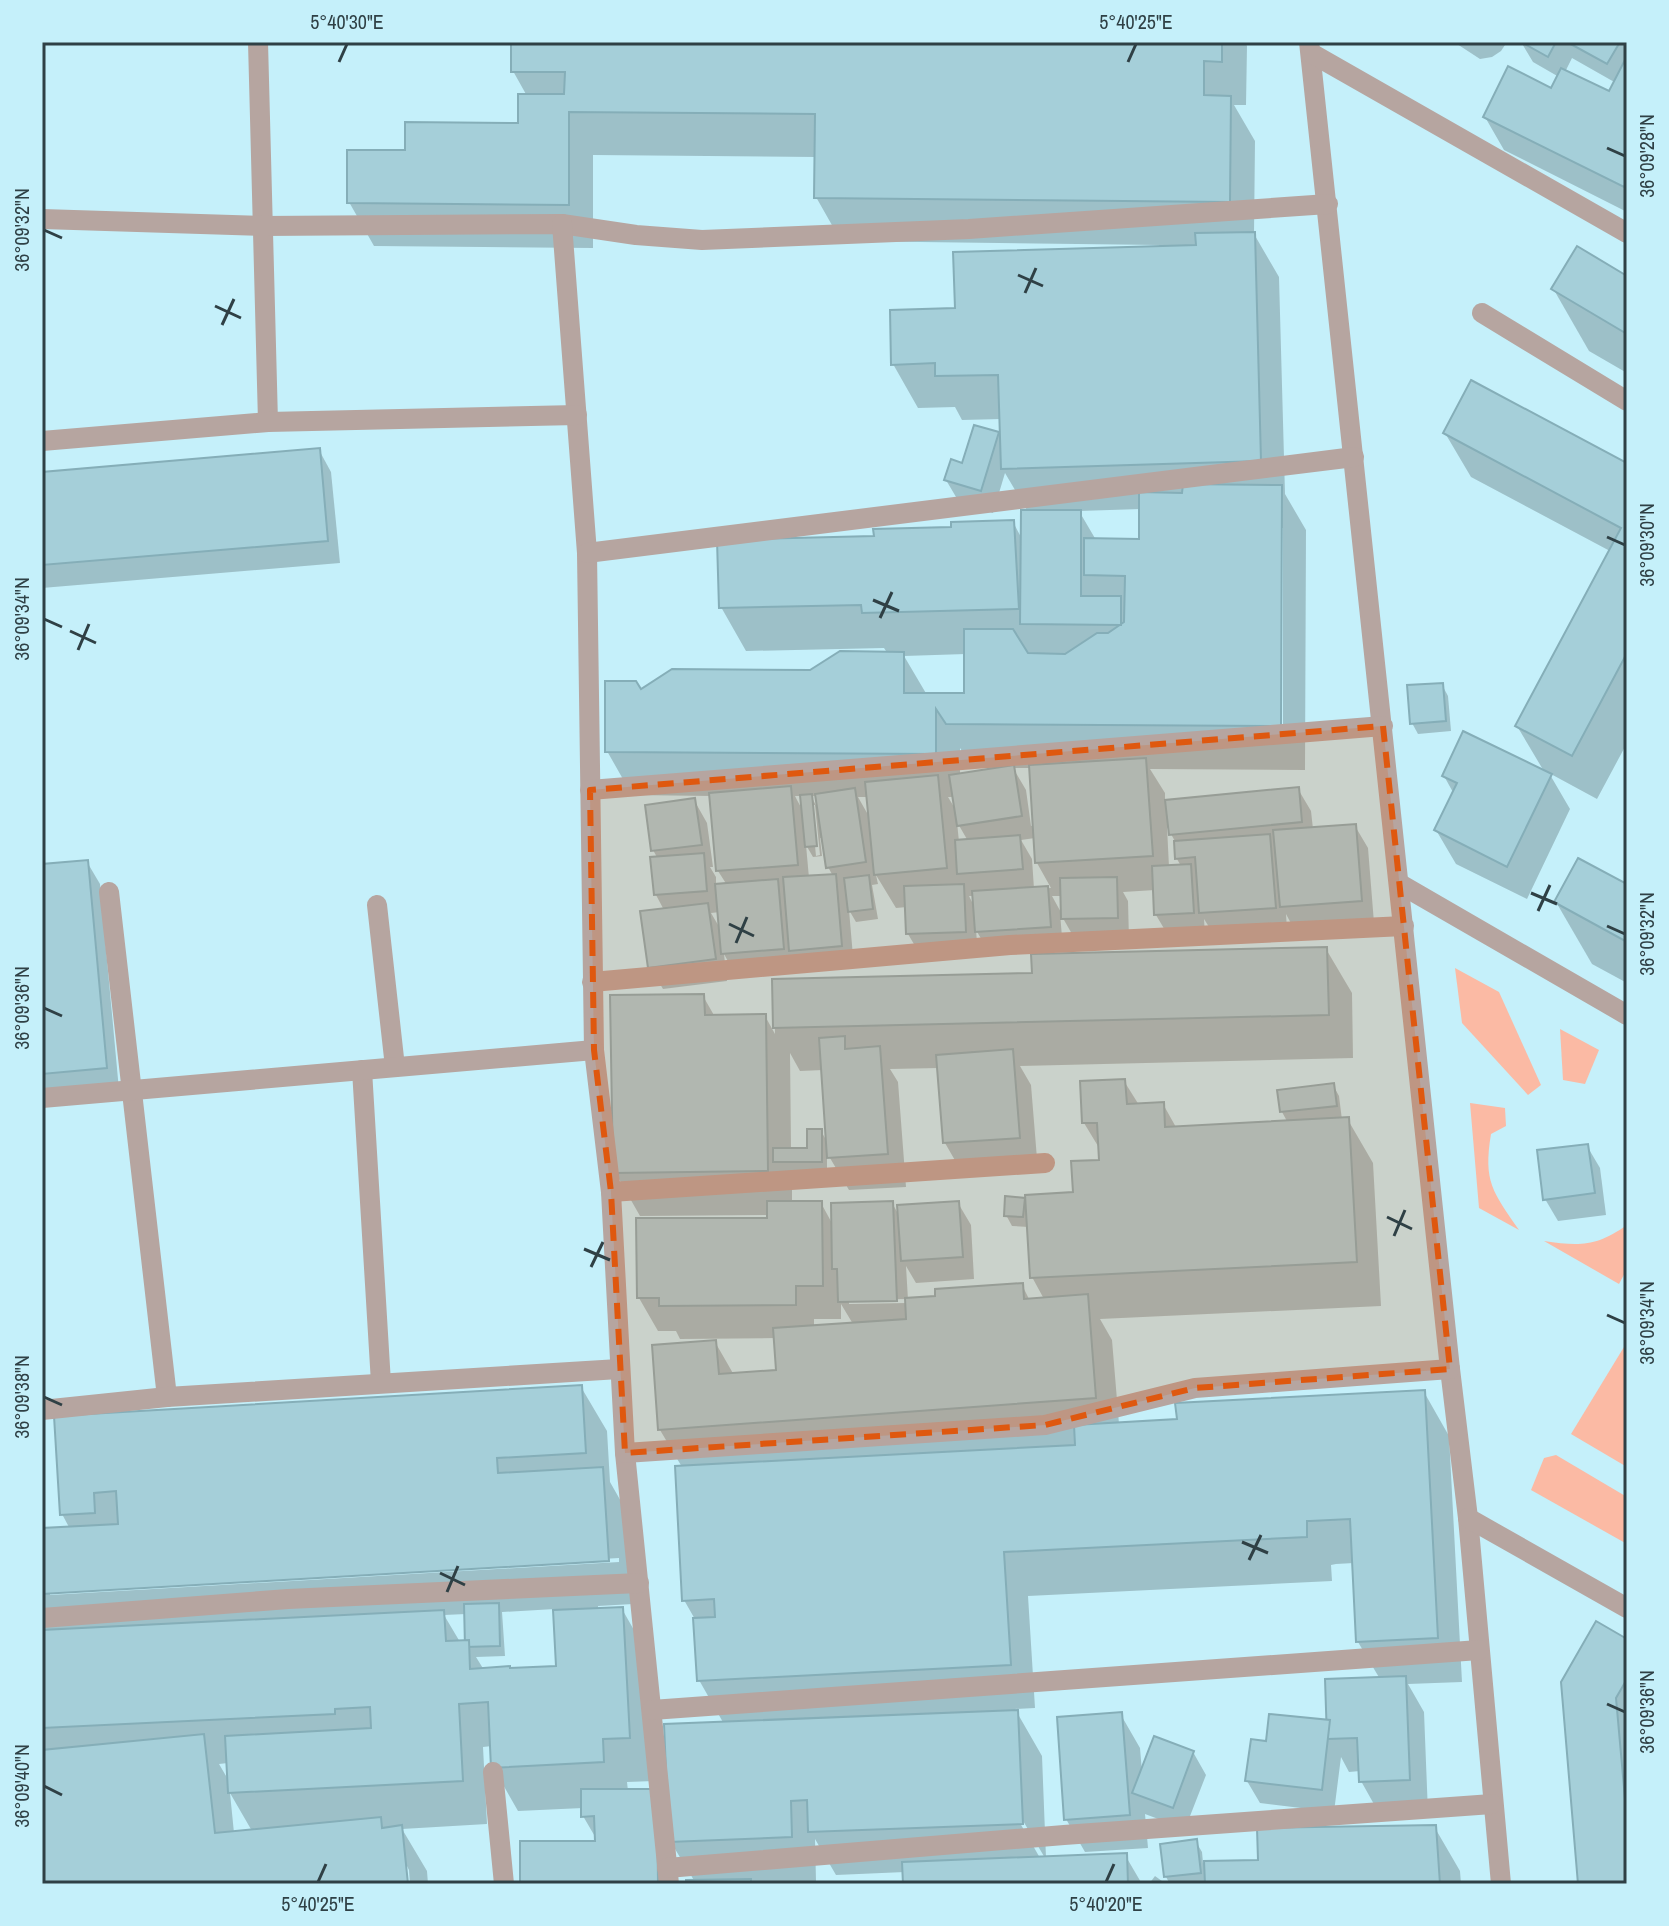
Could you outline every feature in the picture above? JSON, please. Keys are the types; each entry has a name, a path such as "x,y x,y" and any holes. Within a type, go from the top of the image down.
{"street":[{"path":"258,42 268,422"},
{"path":"1310,48 1468,1518 1501,1884"},
{"path":"1310,48 1627,233"},
{"path":"42,219 263,226 562,224 636,235 702,240 969,229 1328,204"},
{"path":"562,224 587,553 594,1050 611,1192 625,1453 668,1876 1064,1835 1492,1804"},
{"path":"1482,313 1627,401"},
{"path":"42,441 268,422 577,415"},
{"path":"587,553 1354,457"},
{"path":"590,790 1383,726"},
{"path":"1400,884 1627,1015"},
{"path":"109,892 167,1397"},
{"path":"377,905 395,1067"},
{"path":"592,982 1010,945 1404,926"},
{"path":"42,1098 594,1050"},
{"path":"362,1070 381,1383"},
{"path":"611,1192 1045,1163"},
{"path":"42,1410 167,1397 619,1369"},
{"path":"625,1453 1045,1425 1195,1388 1450,1369"},
{"path":"1468,1518 1627,1608"},
{"path":"42,1618 288,1599 639,1583"},
{"path":"652,1710 1479,1650"},
{"path":"493,1772 504,1884"}],"highlighted area":[{"path":"1383,726 1450,1369 1195,1388 1045,1425 625,1453 611,1192 594,1050 590,790"}],"shaded area":[{"path":"1455,968 1499,992 1541,1085 1528,1095 1462,1023"},
{"path":"1560,1029 1599,1050 1585,1084 1563,1080"},
{"path":"1470,1103 1505,1108 1506,1126 1491,1134 1489,1175 1497,1196 1519,1230 1479,1208"},
{"path":"1627,1225 1627,1269 1619,1284 1544,1241 1587,1243"},
{"path":"1627,1342 1627,1467 1571,1434"},
{"path":"1556,1455 1627,1497 1627,1544 1531,1490 1544,1458"}],"building":[{"path":"511,42 1222,42 1222,62 1204,61 1204,95 1231,96 1230,202 814,198 815,114 569,112 569,205 347,203 347,150 405,150 405,122 518,123 518,94 564,94 565,72 511,72"},
{"path":"1521,42 1556,42 1548,57"},
{"path":"1567,42 1620,42 1607,64"},
{"path":"1627,56 1627,181 1624,187 1483,117 1508,66 1551,88 1561,68 1609,91"},
{"path":"1255,232 1261,461 1001,469 998,375 935,376 935,363 891,365 890,310 955,308 953,252 1196,245 1195,233"},
{"path":"1577,246 1627,276 1627,334 1551,289"},
{"path":"1471,380 1627,463 1627,653 1572,756 1515,726 1621,528 1443,433"},
{"path":"974,425 999,432 981,491 944,480 951,459 962,463"},
{"path":"320,448 328,541 42,565 42,472"},
{"path":"1183,484 1282,485 1281,726 946,724 936,709 936,754 605,752 605,681 636,681 641,689 672,669 810,670 840,651 904,652 904,693 964,693 964,629 1013,629 1028,653 1065,654 1097,633 1108,633 1124,622 1125,576 1084,575 1084,538 1139,539 1139,492 1182,493"},
{"path":"1021,510 1081,510 1081,596 1121,596 1121,625 1020,624"},
{"path":"1014,520 1019,609 862,613 861,605 719,608 717,540 874,536 873,529 951,527 951,522"},
{"path":"1443,683 1446,721 1410,724 1407,685"},
{"path":"1463,731 1552,774 1507,867 1434,830 1457,783 1442,776"},
{"path":"1146,758 1153,856 1035,863 1029,765"},
{"path":"1014,765 1022,816 957,826 949,775"},
{"path":"938,775 947,868 874,875 865,782"},
{"path":"791,786 798,865 716,871 709,793"},
{"path":"1299,787 1302,822 1169,835 1165,800"},
{"path":"855,788 866,862 826,868 815,794"},
{"path":"812,794 817,846 805,847 800,795"},
{"path":"695,798 702,845 651,851 645,805"},
{"path":"1356,824 1362,901 1280,907 1273,830"},
{"path":"1270,834 1276,908 1199,913 1195,857 1175,859 1174,841"},
{"path":"1020,835 1023,869 957,874 955,840"},
{"path":"704,853 707,891 654,895 650,857"},
{"path":"1578,858 1627,884 1627,942 1554,902"},
{"path":"88,860 107,1068 42,1074 42,864"},
{"path":"1191,864 1194,913 1154,915 1152,866"},
{"path":"836,874 842,946 789,951 783,877"},
{"path":"869,875 873,909 848,912 844,878"},
{"path":"1117,877 1118,918 1061,919 1060,878"},
{"path":"778,879 784,949 721,954 715,884"},
{"path":"964,884 966,932 906,934 904,886"},
{"path":"1048,886 1051,927 975,932 972,891"},
{"path":"708,903 716,959 648,968 640,911"},
{"path":"1327,947 1329,1015 773,1028 772,979 1032,973 1031,954"},
{"path":"704,994 705,1015 766,1014 768,1171 613,1173 610,995"},
{"path":"845,1036 845,1049 880,1046 888,1154 827,1158 819,1038"},
{"path":"1013,1049 1020,1138 943,1143 936,1055"},
{"path":"1125,1079 1127,1104 1164,1102 1165,1127 1349,1117 1357,1262 1030,1278 1025,1195 1073,1192 1071,1161 1099,1160 1097,1123 1082,1123 1080,1081"},
{"path":"1334,1083 1337,1106 1280,1112 1277,1090"},
{"path":"807,1129 822,1129 822,1162 773,1162 773,1148 807,1148"},
{"path":"1588,1144 1595,1193 1543,1200 1537,1150"},
{"path":"1005,1196 1025,1198 1023,1217 1004,1216"},
{"path":"767,1201 822,1201 823,1286 796,1286 796,1305 659,1306 659,1298 637,1298 636,1218 767,1218"},
{"path":"893,1201 897,1301 838,1302 837,1269 832,1269 831,1203"},
{"path":"959,1201 963,1257 901,1261 897,1205"},
{"path":"1023,1283 1024,1299 1088,1294 1096,1398 658,1430 652,1345 716,1340 719,1374 776,1370 773,1328 906,1319 905,1298 935,1296 935,1289"},
{"path":"582,1385 586,1453 497,1458 498,1473 603,1467 609,1561 42,1594 42,1528 118,1524 116,1491 94,1493 95,1513 60,1515 54,1416"},
{"path":"1425,1390 1438,1638 1356,1642 1350,1519 1307,1521 1307,1537 1004,1552 1011,1665 697,1681 693,1618 715,1617 714,1599 682,1601 675,1466 1075,1445 1074,1425 1177,1419 1175,1403"},
{"path":"499,1603 500,1646 465,1647 464,1604"},
{"path":"623,1607 630,1738 603,1739 604,1762 491,1768 488,1702 459,1704 463,1781 228,1793 225,1736 371,1728 370,1707 335,1709 335,1714 42,1728 42,1630 444,1610 446,1641 469,1640 470,1669 510,1668 556,1666 553,1610"},
{"path":"1596,1621 1627,1639 1627,1679 1616,1698 1627,1821 1627,1884 1578,1884 1561,1682"},
{"path":"1406,1676 1410,1780 1359,1782 1357,1738 1327,1739 1325,1679"},
{"path":"1018,1710 1023,1824 808,1832 807,1800 791,1801 792,1837 669,1842 664,1724"},
{"path":"1122,1712 1130,1815 1064,1820 1057,1717"},
{"path":"1269,1714 1330,1720 1322,1790 1245,1781 1251,1739 1266,1741"},
{"path":"204,1734 215,1833 381,1817 382,1828 402,1825 408,1884 42,1884 42,1750"},
{"path":"1154,1736 1194,1751 1173,1808 1132,1793"},
{"path":"581,1789 657,1789 658,1884 520,1884 520,1841 595,1841 594,1816 581,1817"},
{"path":"1436,1825 1440,1884 1205,1884 1204,1861 1258,1860 1257,1828"},
{"path":"1197,1839 1201,1873 1164,1877 1160,1844"},
{"path":"1127,1853 1128,1884 903,1884 902,1862"},
{"path":"751,1879 751,1884 686,1884 686,1880"}]}
